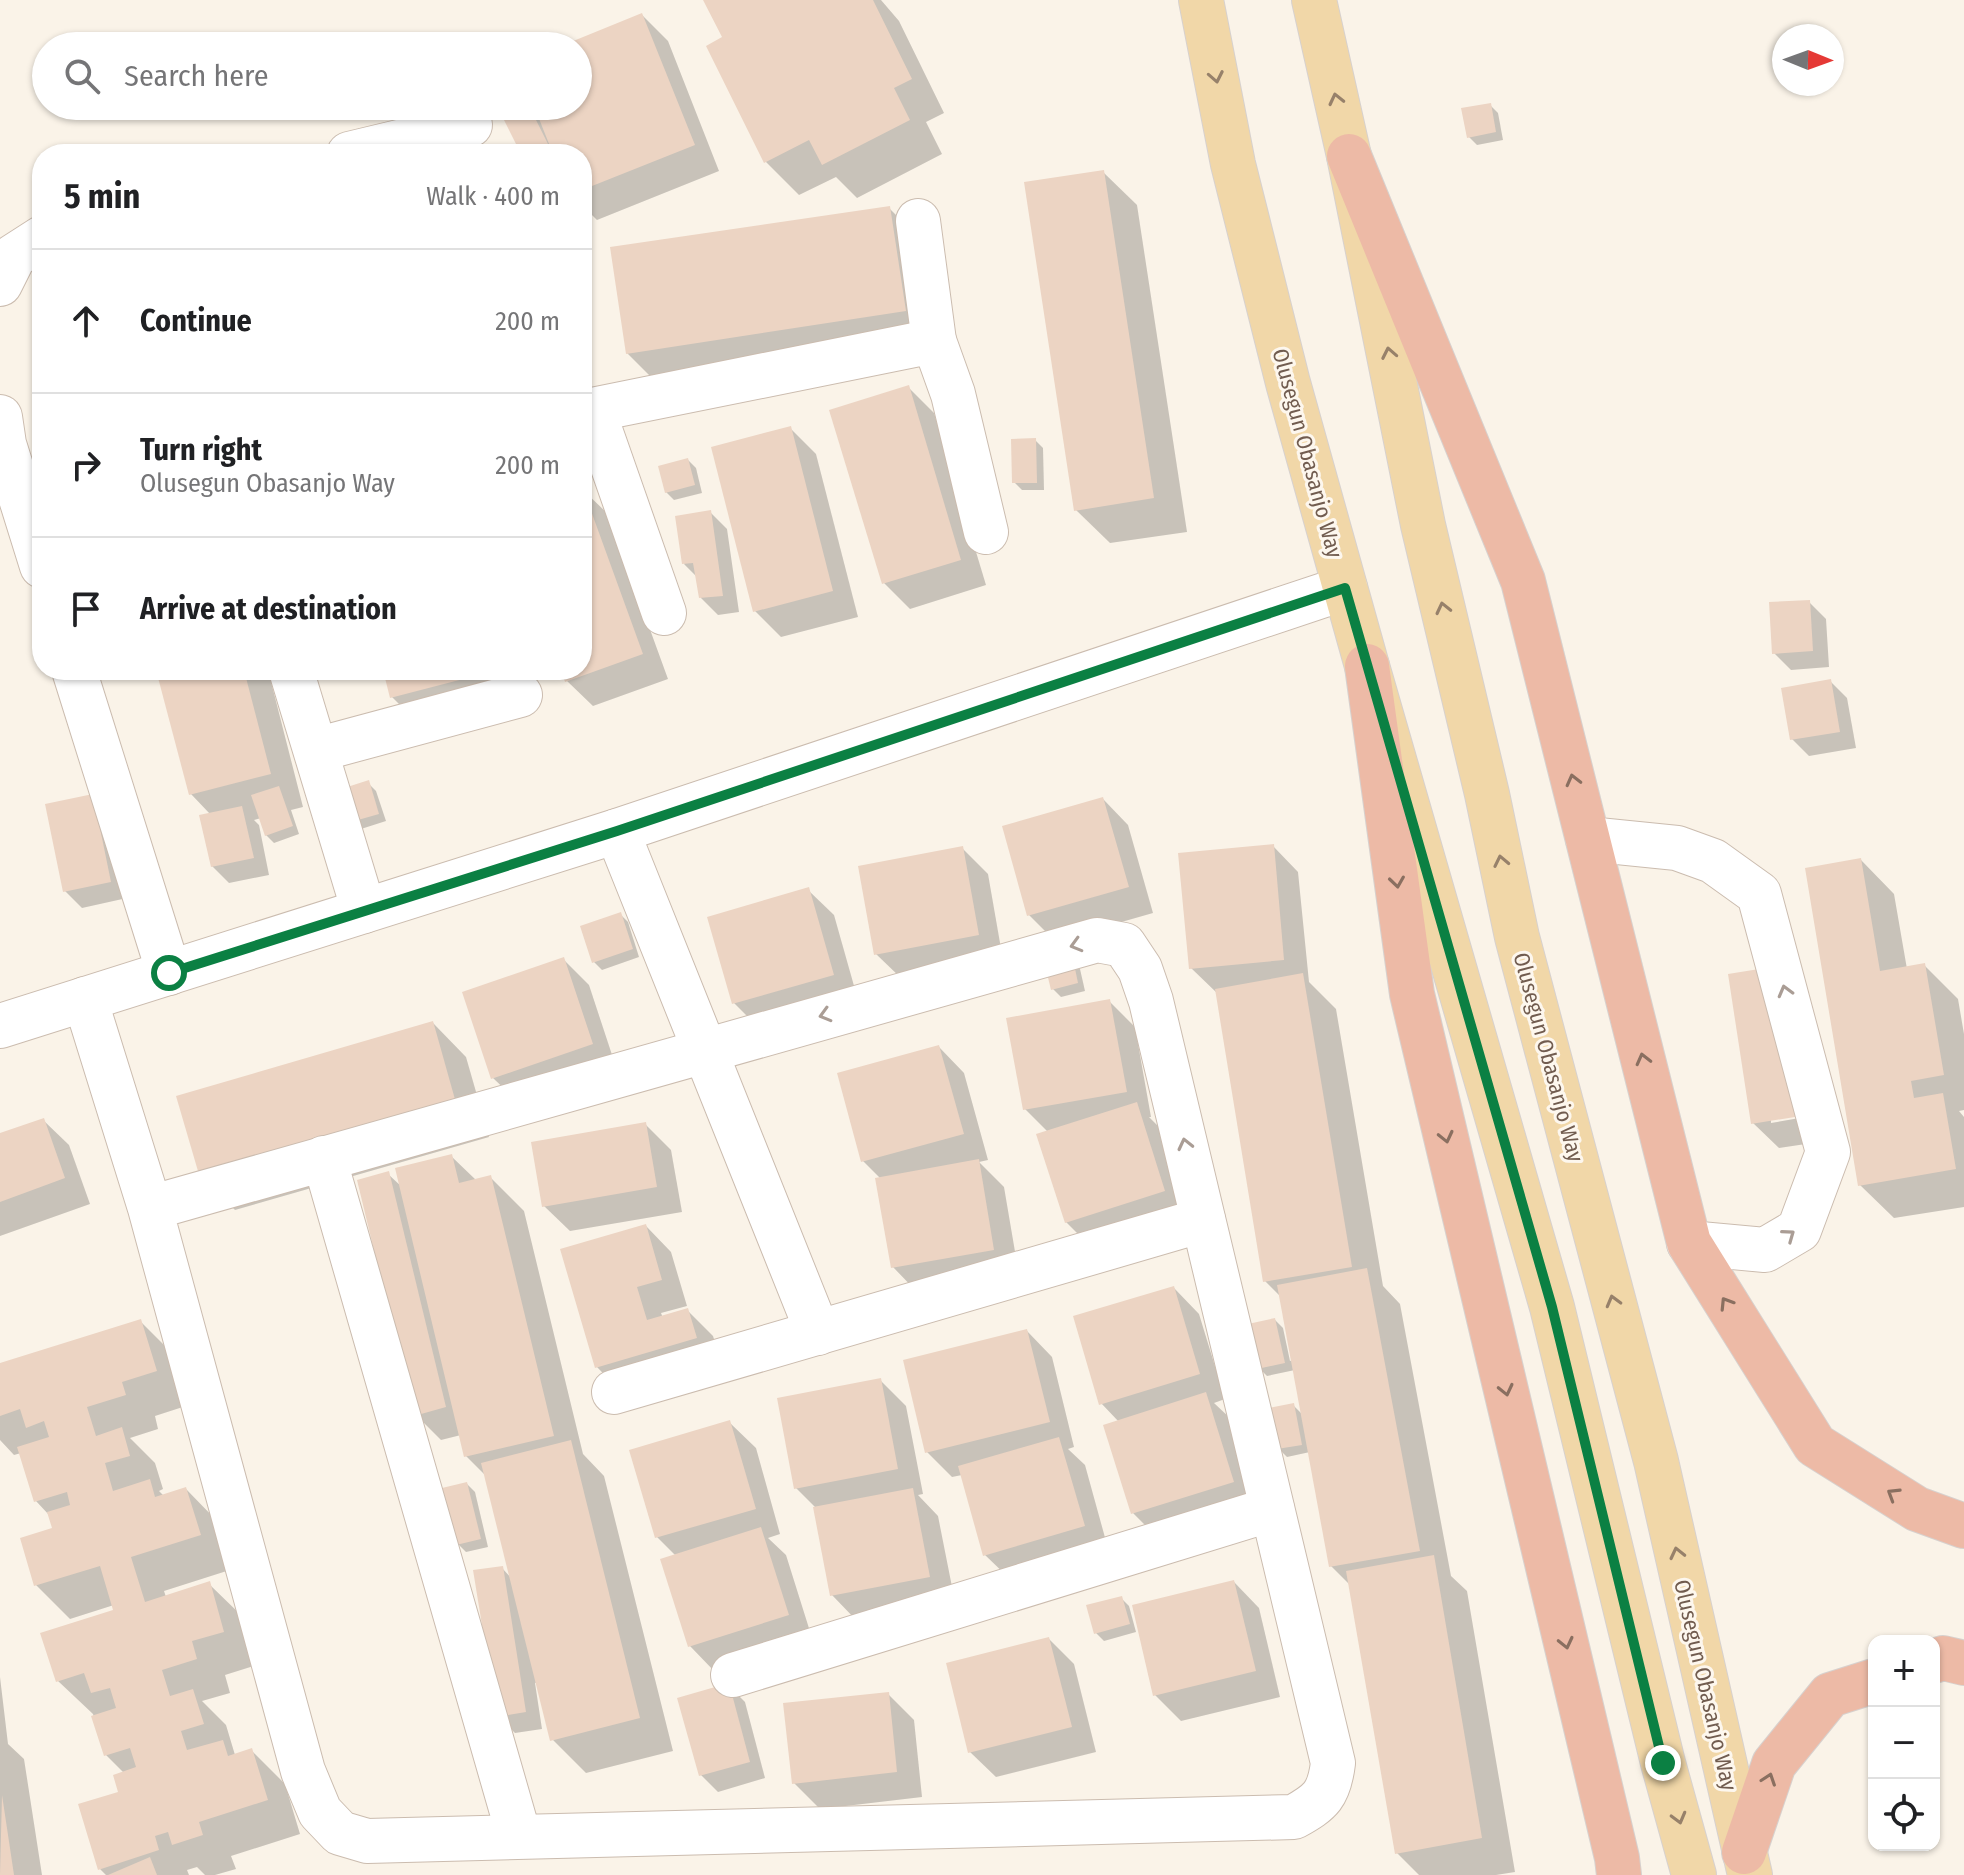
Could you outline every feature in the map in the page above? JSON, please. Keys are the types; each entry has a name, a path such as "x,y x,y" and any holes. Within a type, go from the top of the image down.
{"highway":[{"path":"1349,156 1523,581 1689,1243 1815,1445 1917,1509 1964,1526"},
{"path":"1367,666 1412,994 1611,1869"},
{"path":"1940,1659 1964,1663"},
{"path":"1747,1864 1774,1764 1830,1695 1868,1683"}],"main road":[{"name":"Olusegun Obasanjo Way","path":"1201,0 1233,164 1288,383 1552,1307 1663,1763 1694,1875"},
{"name":"Olusegun Obasanjo Way","path":"1314,0 1349,156 1423,525 1517,937 1656,1461 1747,1864"}],"street":[{"path":"391,144 470,125"},
{"path":"918,221 934,341 953,394 986,532"},
{"path":"0,284 14,256 32,244"},
{"path":"592,410 934,341"},
{"path":"0,417 4,444 32,534"},
{"path":"592,422 664,613"},
{"path":"0,1026 617,831 1345,588"},
{"path":"77,680 169,973"},
{"path":"294,680 364,911"},
{"path":"316,750 520,695"},
{"path":"617,831 818,1333"},
{"path":"1588,839 1677,848 1713,861 1759,894 1828,1152 1799,1230 1765,1250 1689,1243"},
{"path":"85,999 150,1208 303,1771 320,1812 340,1833 367,1841 1294,1817 1316,1805 1330,1786 1333,1763 1151,1001 1140,969 1124,945 1097,940 150,1208"},
{"path":"324,1158 519,1836"},
{"path":"614,1392 1203,1220"},
{"path":"733,1675 1272,1509"}],"building":[{"path":"703,0 873,0 912,79 894,88 910,120 822,165 809,140 764,163 706,46 722,37"},
{"path":"642,13 695,145 592,186 592,144 549,144 540,120 592,120 592,33"},
{"path":"1491,103 1496,132 1467,138 1461,108"},
{"path":"504,120 536,120 548,144 516,144"},
{"path":"1104,170 1154,498 1074,511 1024,182"},
{"path":"890,206 906,311 626,354 610,247"},
{"path":"909,385 961,560 882,584 829,410"},
{"path":"791,426 833,591 753,612 711,447"},
{"path":"1036,438 1037,483 1012,483 1011,439"},
{"path":"688,458 695,485 665,493 658,466"},
{"path":"711,510 723,596 699,598 693,563 682,564 675,516"},
{"path":"592,514 643,654 592,672"},
{"path":"1810,600 1813,651 1772,654 1769,602"},
{"path":"1831,679 1840,732 1790,740 1781,688"},
{"path":"159,680 247,680 271,774 189,795"},
{"path":"386,680 459,680 390,698"},
{"path":"369,780 379,814 351,822 341,789"},
{"path":"279,786 293,826 265,836 251,795"},
{"path":"93,794 111,882 63,892 45,804"},
{"path":"1103,797 1129,887 1027,916 1002,826"},
{"path":"242,806 254,858 211,867 199,815"},
{"path":"1274,844 1284,960 1189,969 1178,853"},
{"path":"963,846 979,935 874,955 858,866"},
{"path":"1861,858 1880,971 1925,963 1944,1075 1911,1081 1914,1098 1943,1093 1956,1169 1858,1186 1805,868"},
{"path":"809,887 834,975 732,1004 707,917"},
{"path":"621,912 633,949 592,963 580,926"},
{"path":"564,957 593,1044 491,1079 462,992"},
{"path":"1073,959 1078,983 1051,990 1045,965"},
{"path":"1778,966 1801,1116 1751,1124 1728,974"},
{"path":"1303,973 1352,1267 1263,1282 1215,989"},
{"path":"1110,999 1127,1092 1023,1110 1006,1018"},
{"path":"433,1021 456,1103 200,1178 176,1096"},
{"path":"939,1045 964,1134 861,1162 837,1073"},
{"path":"1137,1102 1165,1191 1065,1223 1036,1134"},
{"path":"44,1118 65,1178 0,1202 0,1133"},
{"path":"646,1122 657,1187 542,1207 531,1142"},
{"path":"452,1154 459,1183 491,1175 554,1436 464,1457 395,1168"},
{"path":"979,1159 994,1250 891,1268 875,1178"},
{"path":"389,1171 446,1407 414,1416 357,1180"},
{"path":"646,1224 662,1280 637,1287 647,1320 688,1308 697,1338 595,1368 560,1249"},
{"path":"1367,1268 1420,1551 1329,1567 1277,1285"},
{"path":"1174,1286 1200,1374 1099,1405 1073,1316"},
{"path":"1275,1318 1285,1363 1257,1369 1248,1324"},
{"path":"141,1319 157,1371 122,1382 126,1395 87,1407 96,1436 122,1427 130,1456 105,1463 113,1491 150,1479 155,1497 186,1487 201,1535 131,1557 145,1602 210,1581 224,1632 192,1641 197,1659 162,1670 170,1696 193,1689 204,1724 181,1731 187,1750 223,1740 228,1756 252,1748 268,1800 199,1822 203,1835 172,1845 168,1832 155,1836 159,1850 98,1870 78,1804 118,1792 113,1775 136,1767 130,1748 104,1756 91,1716 116,1708 110,1688 91,1693 84,1673 56,1682 40,1633 113,1610 100,1566 34,1586 20,1538 52,1528 47,1512 70,1505 67,1492 34,1502 17,1447 49,1437 44,1421 26,1428 20,1409 0,1416 0,1363"},
{"path":"1027,1329 1050,1422 925,1453 903,1360"},
{"path":"881,1378 898,1469 794,1489 777,1398"},
{"path":"1206,1392 1234,1482 1131,1514 1103,1425"},
{"path":"1294,1403 1302,1445 1277,1449 1269,1408"},
{"path":"730,1420 756,1509 655,1538 629,1450"},
{"path":"1059,1437 1085,1526 983,1556 958,1466"},
{"path":"571,1440 640,1718 550,1741 481,1463"},
{"path":"467,1482 481,1539 456,1545 442,1488"},
{"path":"913,1488 930,1577 830,1596 813,1507"},
{"path":"761,1527 789,1615 688,1647 660,1559"},
{"path":"1434,1555 1482,1838 1395,1854 1346,1571"},
{"path":"503,1566 526,1712 497,1717 473,1570"},
{"path":"1234,1580 1256,1671 1153,1696 1132,1605"},
{"path":"1122,1596 1130,1624 1094,1634 1086,1605"},
{"path":"1049,1637 1072,1727 968,1753 946,1663"},
{"path":"729,1683 750,1762 699,1776 677,1698"},
{"path":"889,1692 897,1772 792,1784 783,1703"},
{"path":"2,1795 14,1875 0,1875"},
{"path":"150,1857 157,1875 108,1875"}],"route":[{"path":"169,973 617,831 1345,588 1552,1307 1663,1763"}]}
